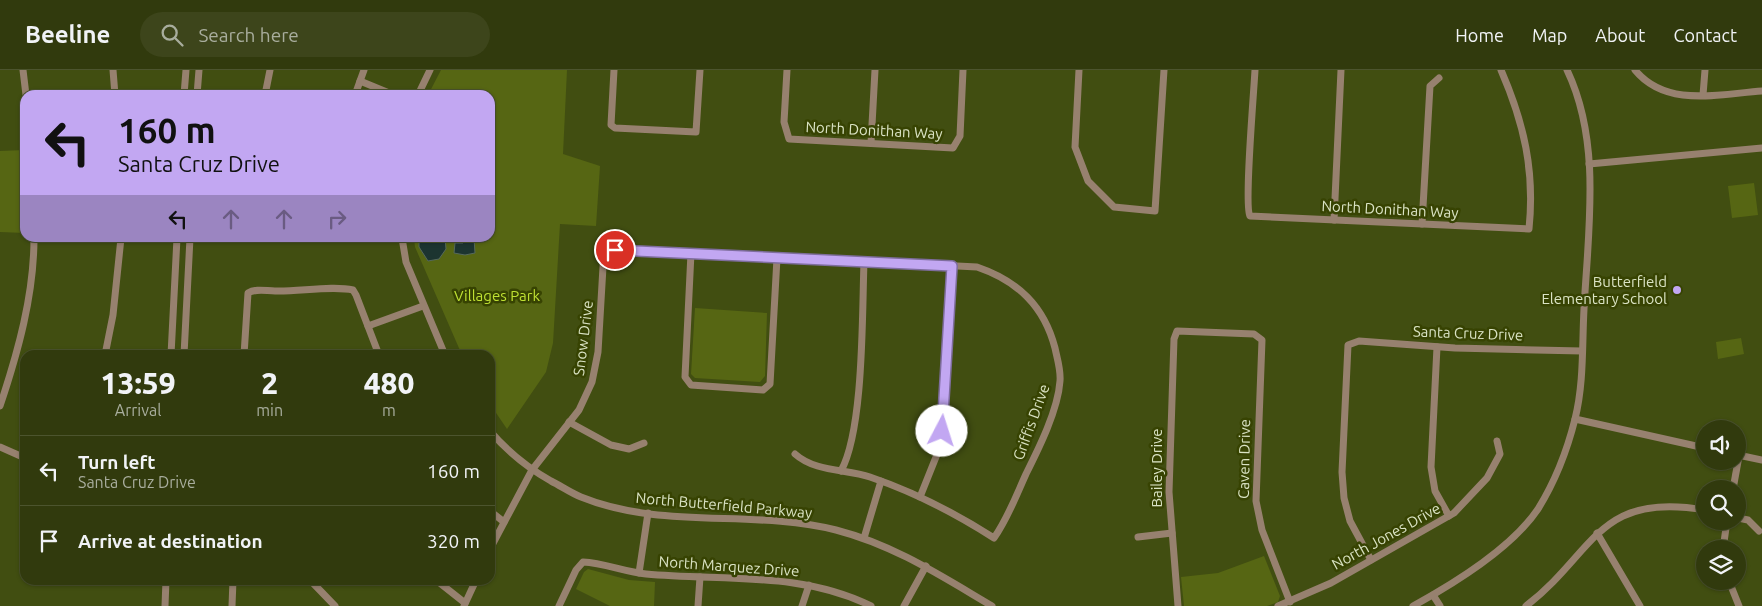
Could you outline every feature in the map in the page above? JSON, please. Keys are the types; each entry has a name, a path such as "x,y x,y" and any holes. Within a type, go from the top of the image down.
{"street":[{"path":"23,70 25,90"},
{"path":"112,70 114,90"},
{"path":"184,90 186,70"},
{"path":"197,90 199,70"},
{"path":"266,90 270,70"},
{"path":"357,90 364,70"},
{"path":"420,90 430,70"},
{"path":"614,70 611,125 615,128 696,132 700,70"},
{"name":"North Donithan Way","path":"787,70 784,122 789,139 953,148 959,142 963,70"},
{"path":"871,143 875,70"},
{"path":"1079,70 1075,147 1088,181 1114,207 1155,211 1164,70"},
{"name":"North Donithan Way","path":"1255,70 1248,206 1250,216 1529,229 1531,209 1529,156 1516,106 1501,70"},
{"path":"1334,220 1341,70"},
{"path":"1413,606 1434,595 1496,554 1537,510 1562,465 1580,394 1590,188 1584,124 1567,70"},
{"path":"1635,70 1654,86 1676,95 1762,91"},
{"path":"1704,95 1705,70"},
{"path":"1422,224 1430,86 1439,78"},
{"path":"360,81 382,90"},
{"path":"1589,164 1762,148"},
{"path":"0,406 13,365 27,307 34,257 34,242"},
{"path":"106,350 113,315 120,242"},
{"path":"171,350 177,242"},
{"path":"184,350 190,242"},
{"path":"403,242 406,262 443,350"},
{"name":"Snow Drive","path":"495,539 532,470 579,410 594,372 598,352 604,250 691,253"},
{"path":"777,258 771,379 768,387 762,390 727,388 695,386 687,382 684,371 691,253 952,266 940,447 920,497 881,482 804,463 795,454"},
{"path":"842,471 852,434 857,404 864,262"},
{"name":"Griffis Drive","path":"920,497 964,519 994,538 1006,521 1038,449 1057,399 1060,381 1059,364 1050,330 1040,309 1025,293 1000,276 977,267 952,266"},
{"path":"244,350 248,293 253,290 348,289 356,295 377,350"},
{"path":"368,326 424,306"},
{"name":"Bailey Drive","path":"1178,606 1168,473 1174,339 1177,331 1254,334 1262,340"},
{"name":"Caven Drive","path":"1262,340 1256,501 1262,530 1290,602"},
{"name":"Santa Cruz Drive","path":"1371,560 1350,521 1344,498 1342,472 1348,345 1354,341 1437,347 1582,351"},
{"path":"1437,347 1431,467 1435,491 1449,516"},
{"path":"1575,419 1696,446"},
{"path":"570,422 611,445 628,449 644,443"},
{"name":"North Butterfield Parkway","path":"495,437 532,470 581,497 633,512 790,521 864,538 910,557 992,606"},
{"name":"North Jones Drive","path":"1278,606 1331,583 1449,516 1487,478 1500,454 1497,441"},
{"path":"0,447 20,456"},
{"path":"1746,457 1762,460"},
{"path":"864,538 881,482"},
{"path":"1526,606 1535,603 1597,533 1623,516 1648,508 1680,506 1696,509"},
{"path":"639,573 648,513"},
{"path":"495,515 504,522"},
{"path":"1746,520 1759,531"},
{"path":"1138,537 1172,533"},
{"path":"1597,533 1640,606"},
{"name":"North Marquez Drive","path":"560,606 576,570 582,562 639,573 783,581 809,585 852,596 871,606"},
{"path":"904,606 926,566"},
{"path":"698,606 700,577"},
{"path":"165,606 166,585"},
{"path":"232,606 233,585"},
{"path":"315,585 335,606"},
{"path":"442,585 464,605 474,585"},
{"path":"802,606 809,585"},
{"path":"1733,590 1739,606"},
{"path":"1434,595 1440,606"}],"green space":[{"name":"Villages Park","path":"441,70 567,70 563,154 600,166 596,226 560,224 553,343 546,372 507,429 495,411 495,350 460,350 414,242 495,242 495,90 431,90"},
{"path":"20,150 20,233 0,232 0,151"},
{"path":"1754,183 1758,215 1732,218 1728,186"},
{"path":"695,308 767,313 765,376 760,382 695,378 691,374"},
{"path":"1741,338 1744,354 1718,359 1716,342"},
{"path":"1264,556 1280,596 1278,602 1267,606 1184,606 1181,577 1218,573"},
{"path":"588,569 629,580 655,582 654,606 610,606 576,589 584,572"}],"water":[{"path":"419,242 445,242 446,249 439,259 428,261 419,247"},
{"path":"474,242 475,253 465,255 454,253 455,243"}],"place":[{"name":"Butterfield Elementary School","path":"1677,290"}],"route":[{"path":"615,250 952,266 942,431"}]}
